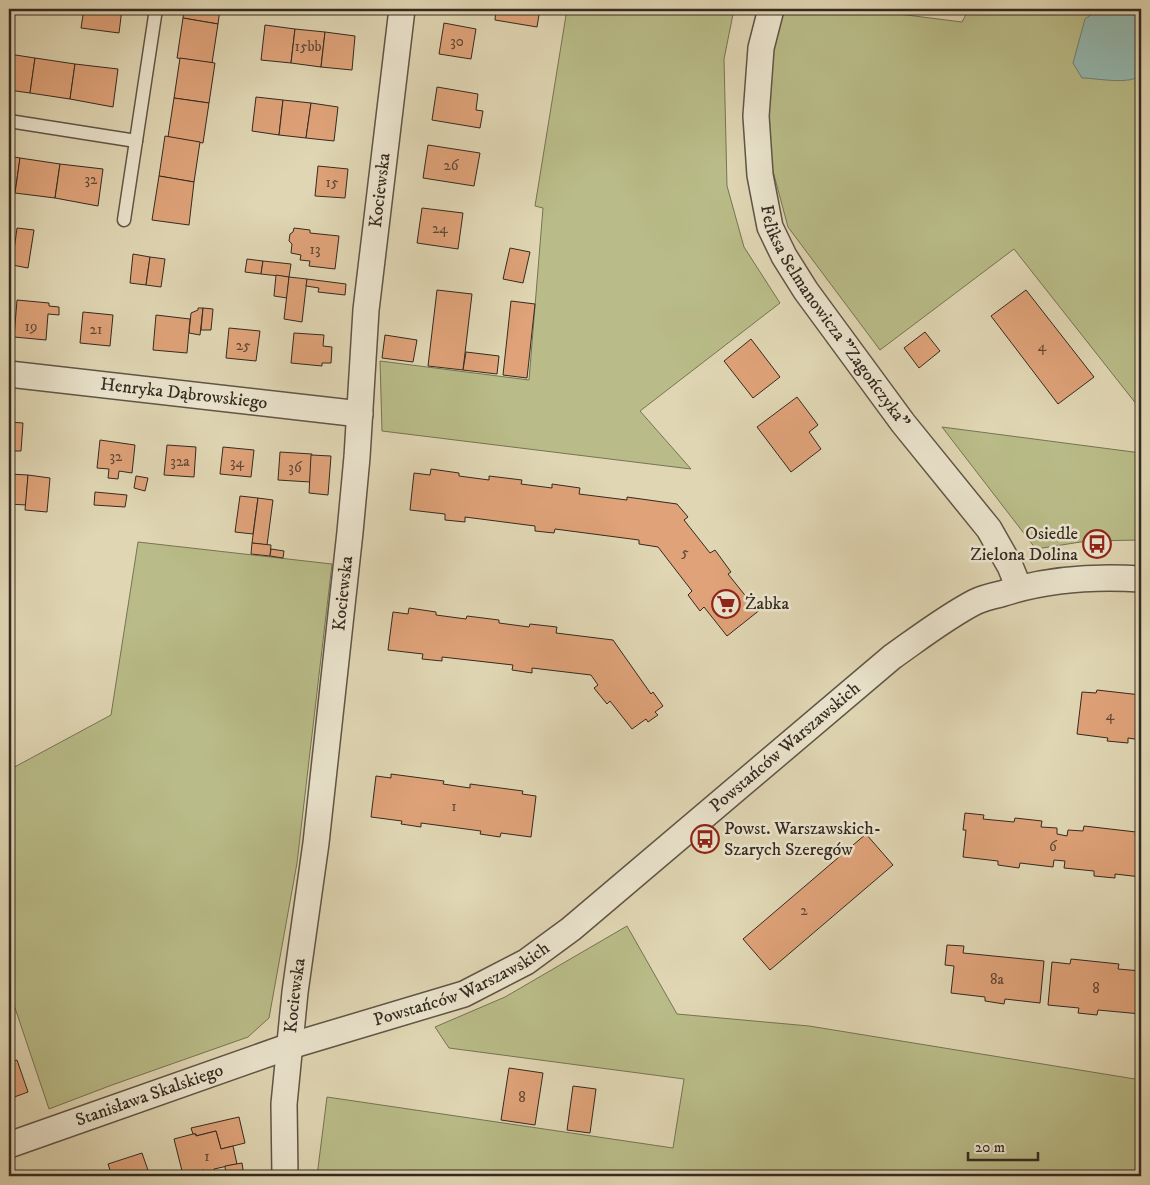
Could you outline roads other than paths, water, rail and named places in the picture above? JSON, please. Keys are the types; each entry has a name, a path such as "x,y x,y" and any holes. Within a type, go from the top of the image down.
{"street":[{"name":"Kociewska","path":"285,1176 284,1104 295,992 318,834 350,532 366,310 402,9"},
{"name":"Feliksa Selmanowicza \"Zagończyka\"","path":"771,9 761,48 756,116 760,175 770,227 784,256 806,291 903,423 989,529 1010,566 1019,588"},
{"name":"Henryka Dąbrowskiego","path":"9,374 360,414"},
{"name":"Powstańców Warszawskich","path":"290,1046 464,994 526,962 571,929 892,657 942,622 977,601 1019,588 1059,581 1113,577 1141,579"},
{"name":"Stanisława Skalskiego","path":"9,1145 290,1046"}],"lane":[{"path":"124,220 156,9"},
{"path":"9,121 136,141"}],"water":[{"path":"1125,9 1141,15 1141,74 1136,78 1122,81 1082,78 1073,63 1085,19 1097,11"}],"place":[{"name":"Osiedle Zielona Dolina","path":"1097,544"},
{"name":"Żabka","path":"726,604"},
{"name":"Powst. Warszawskich- Szarych Szeregów","path":"705,839"}]}
